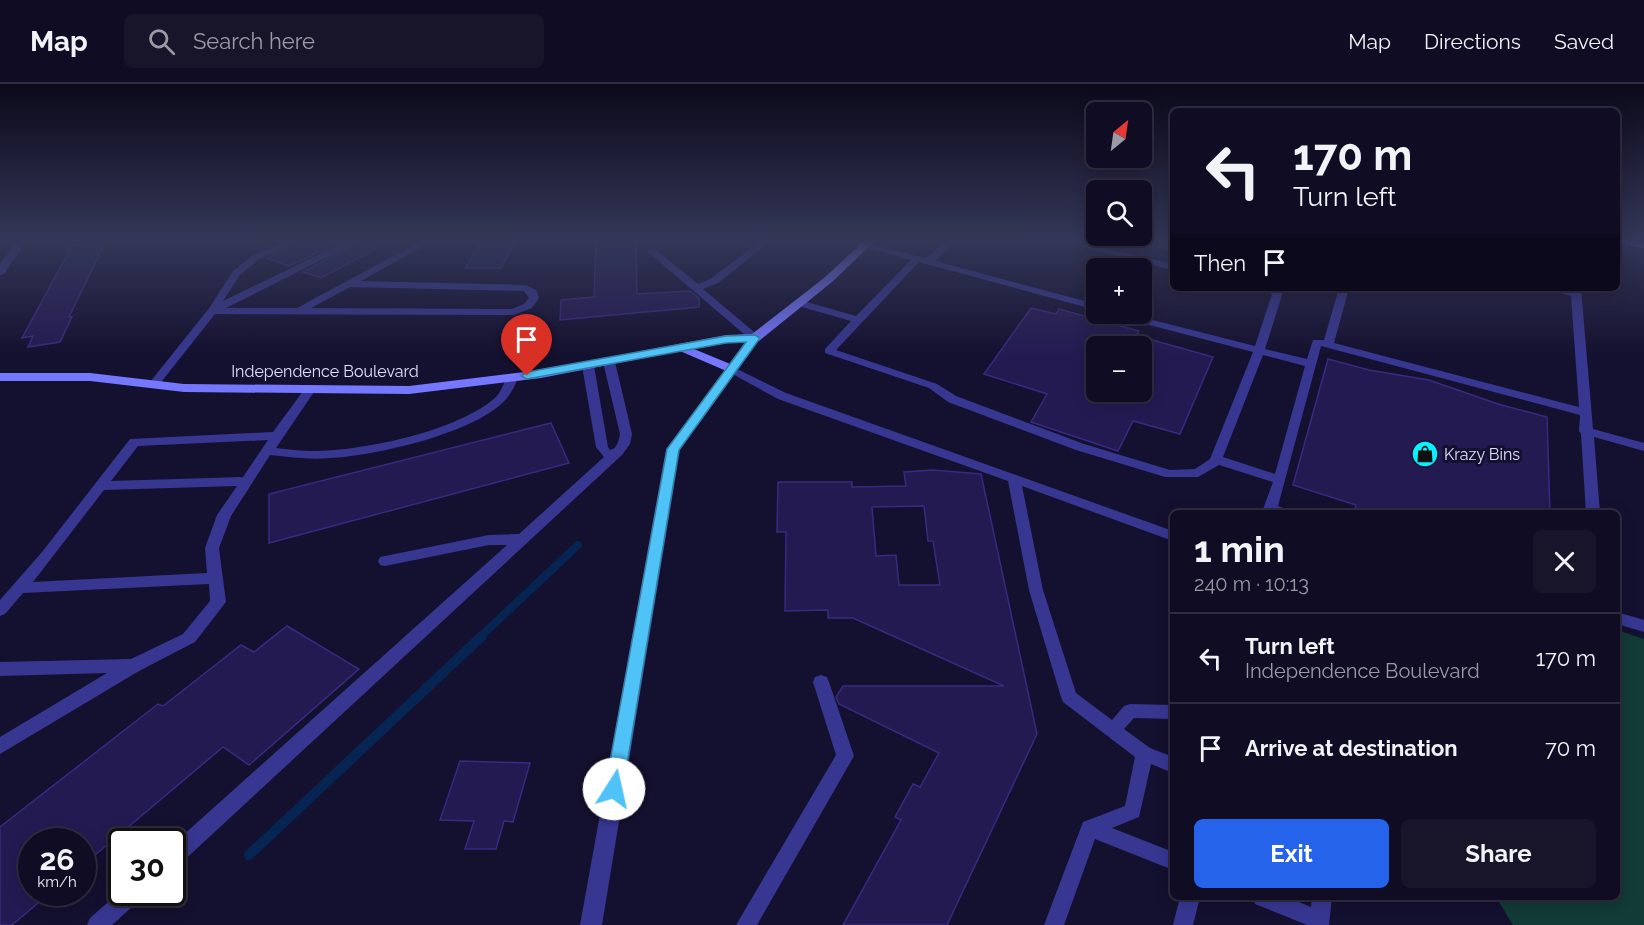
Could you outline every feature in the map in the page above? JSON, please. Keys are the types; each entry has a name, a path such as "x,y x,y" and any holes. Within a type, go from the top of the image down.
{"street":[{"path":"591,925 673,449 755,338 826,279"},
{"name":"Independence Boulevard","path":"0,377 90,377 184,388 409,390 512,378 588,366 726,339 755,338"},
{"path":"682,348 731,369"}],"lane":[{"path":"153,384 212,311 232,279"},
{"path":"212,311 276,279"},
{"path":"300,310 359,279"},
{"path":"687,279 755,338"},
{"path":"698,288 716,279"},
{"path":"897,279 829,351 933,386 952,399 1080,447 1170,474 1198,473 1213,464 1216,459 1259,350 1278,292 1274,291"},
{"path":"991,279 1086,305"},
{"path":"212,311 514,312 528,306 534,298 532,292 526,288 350,284"},
{"path":"1328,345 1343,291"},
{"path":"1577,291 1585,431 1593,510"},
{"path":"800,303 858,320"},
{"path":"1152,322 1311,364"},
{"path":"1274,510 1270,509 1317,342 1584,412"},
{"path":"186,845 523,539 624,444 627,434 609,362"},
{"path":"588,366 602,447 606,453 613,456"},
{"path":"731,369 782,396 1170,535"},
{"path":"267,451 315,455 388,446 438,432 472,417 503,397 512,378"},
{"path":"0,746 133,666 189,638 218,602 212,548 224,515 310,389"},
{"path":"1585,431 1644,447"},
{"path":"0,610 20,588 134,442 277,436"},
{"path":"1216,459 1280,480"},
{"path":"1014,478 1036,590 1069,697 1144,754 1170,764"},
{"path":"101,486 247,481"},
{"path":"386,561 489,540 523,539"},
{"path":"20,588 215,578"},
{"path":"1620,619 1644,626"},
{"path":"0,669 133,666"},
{"path":"746,925 845,756 821,682"},
{"path":"1112,731 1130,711 1170,712"},
{"path":"1054,925 1090,828 1133,811 1144,754"},
{"path":"1090,828 1170,860"},
{"path":"1183,925 1189,900"},
{"path":"1269,900 1319,922 1322,900"},
{"path":"97,925 118,906"}],"green space":[{"path":"1620,631 1644,639 1644,925 1513,925 1498,900 1620,900"}],"building":[{"path":"54,279 87,279 60,342 28,347 33,336 22,338"},
{"path":"595,279 637,279 637,294 690,291 699,298 699,307 560,320 561,300 594,297"},
{"path":"1031,308 1056,314 1059,309 1086,316 1086,324 1114,324 1139,331 1136,336 1086,336 1086,402 1152,402 1152,340 1213,357 1180,434 1133,421 1118,451 1031,422 1047,394 984,374"},
{"path":"1328,359 1369,370 1429,380 1498,404 1547,417 1550,510 1355,510 1356,505 1293,485"},
{"path":"551,423 569,463 269,543 269,494"},
{"path":"933,470 981,474 1037,734 947,925 843,925 901,820 895,817 913,784 920,787 939,753 839,704 836,697 843,686 1004,686 853,618 828,618 828,610 785,611 786,532 777,532 778,482 852,482 852,487 906,486 904,472","holes":["924,506 928,541 933,541 940,585 899,585 896,555 876,556 872,507"]},
{"path":"287,626 359,669 249,765 223,747 127,828 108,828 108,844 96,854 96,828 18,828 18,906 34,906 12,925 0,925 0,827 158,704 163,706 241,645 254,652"},
{"path":"460,761 530,763 513,822 504,821 496,849 465,849 474,821 440,820"}],"waterway":[{"path":"480,637 578,545"},
{"path":"249,855 482,636"}],"place":[{"name":"Krazy Bins","path":"1425,454"}],"route":[{"path":"527,376 726,339 755,338 673,449 614,789"}]}
